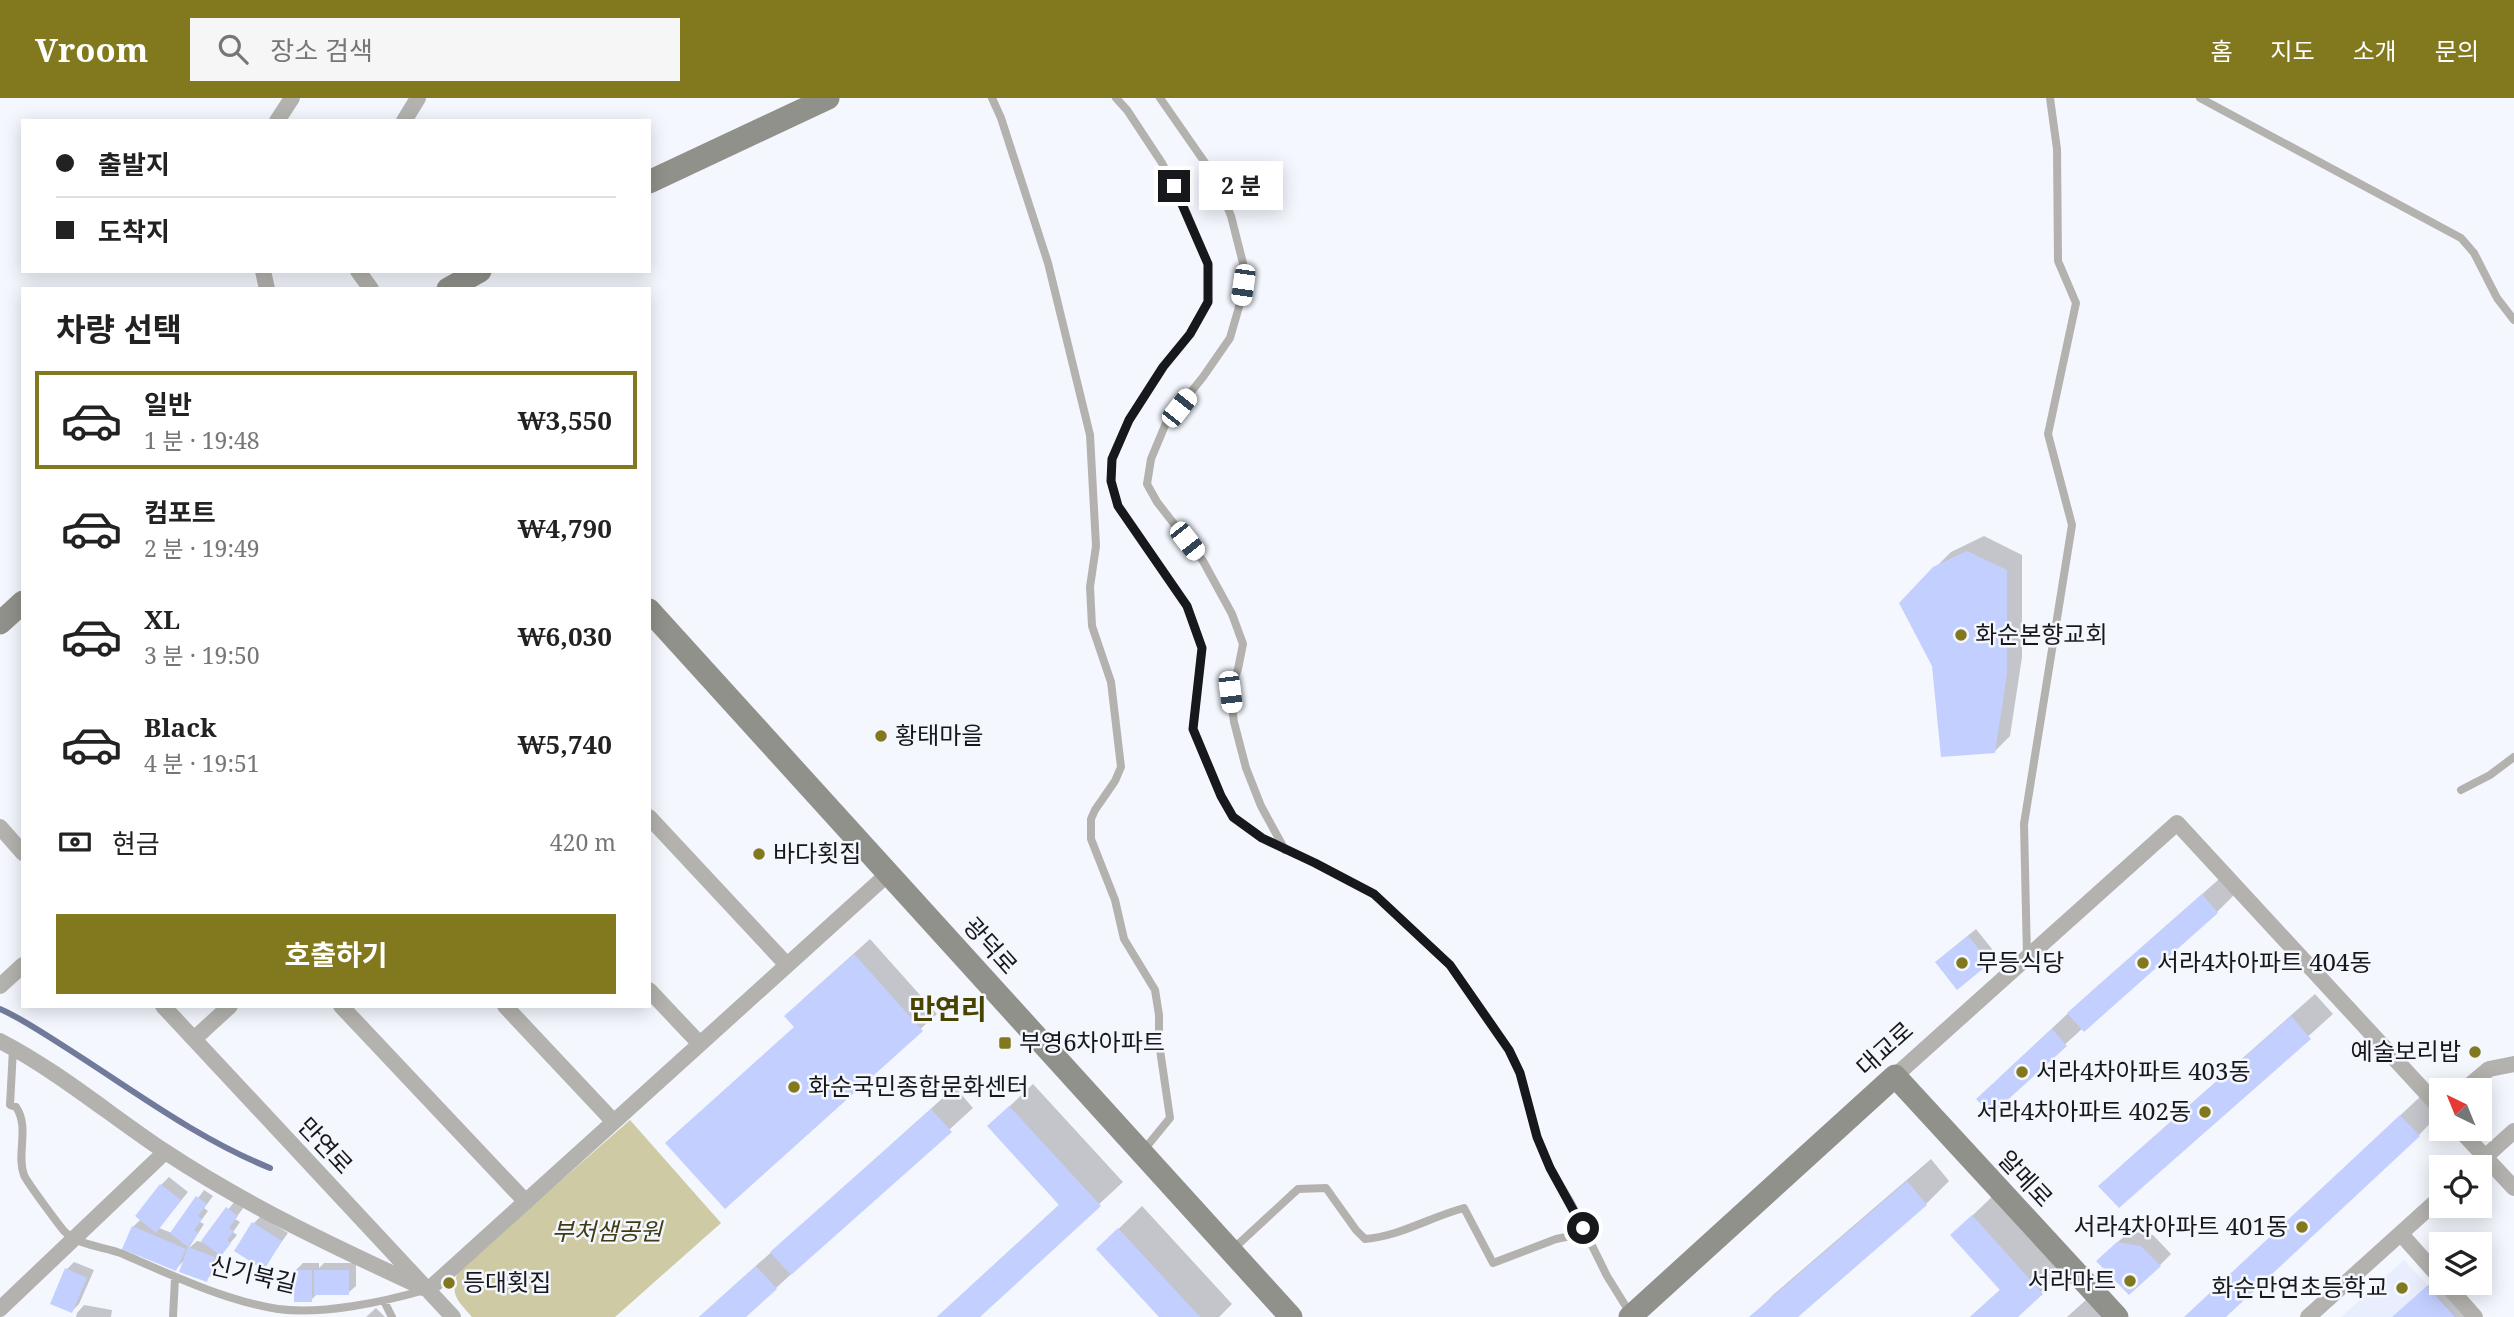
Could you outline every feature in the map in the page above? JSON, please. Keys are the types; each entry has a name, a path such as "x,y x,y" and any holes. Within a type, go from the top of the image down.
{"street":[{"path":"278,119 292,98"},
{"path":"405,119 418,98"},
{"path":"651,181 828,98"},
{"path":"452,287 476,273"},
{"path":"0,623 21,604"},
{"name":"광덕로","path":"652,617 1143,1151 1291,1317"},
{"path":"651,819 787,965"},
{"name":"대교로","path":"1631,1316 2177,822 2429,1096"},
{"path":"0,827 21,851"},
{"path":"7,1045 165,1152 276,1219 428,1290 889,873"},
{"path":"0,986 21,967"},
{"path":"651,992 700,1044"},
{"name":"만연로","path":"165,1008 453,1317"},
{"path":"194,1039 228,1008"},
{"path":"343,1008 526,1202"},
{"path":"507,1008 614,1122"},
{"path":"2478,1078 2489,1069 2514,1063"},
{"name":"알메로","path":"1895,1076 2117,1317"},
{"path":"2487,1155 2514,1130"},
{"path":"0,1309 165,1152"},
{"path":"2492,1172 2514,1188"},
{"path":"2308,1317 2429,1208"},
{"path":"2401,1234 2429,1266"},
{"path":"2456,1295 2475,1317"}],"lane":[{"path":"992,98 1048,263 1090,435 1097,546 1090,587 1092,626 1111,682 1121,767 1091,819 1091,839 1115,900 1124,939 1155,990 1159,1015 1159,1043 1170,1118 1143,1151"},
{"path":"1115,98 1127,110 1162,163 1208,264 1208,302 1190,334 1163,367 1129,420 1112,459 1111,481 1118,506 1187,606 1202,648 1193,729 1221,796 1233,817 1262,838 1374,894 1450,965 1509,1050 1520,1073 1537,1137 1550,1168 1631,1316"},
{"path":"1160,98 1215,177 1231,216 1245,271 1241,300 1230,338 1166,423 1151,459 1147,484 1157,502 1203,561 1232,614 1243,644 1230,692 1234,722 1246,768 1261,806 1285,850"},
{"path":"2027,957 2024,824 2073,525 2048,433 2076,303 2058,261 2056,149 2050,98"},
{"path":"2200,98 2461,238 2474,253 2497,298 2514,320"},
{"path":"2461,790 2490,775 2514,757"},
{"path":"7,1045 5,1105 16,1107 22,1118 24,1175 64,1231 75,1239"},
{"path":"1231,1251 1298,1189 1315,1188 1326,1188 1365,1239 1396,1234 1438,1214 1464,1208 1493,1263 1556,1239 1586,1233"},
{"name":"신기북길","path":"75,1239 120,1253 175,1278 279,1309 300,1310 384,1301 428,1290"},
{"path":"173,1317 175,1278"},
{"path":"384,1301 391,1317"}],"shaded area":[{"name":"화순만연초등학교","path":"2404,1260 2429,1287 2429,1295 2437,1295 2457,1317 2341,1317"}],"green space":[{"name":"부처샘공원","path":"630,1120 721,1223 615,1317 472,1317 456,1296 458,1271"}],"building":[{"name":"화순본향교회","path":"1967,551 2007,570 2007,674 1995,753 1941,757 1932,666 1899,603 1933,567"},
{"name":"서라4차아파트 404동","path":"2202,894 2218,913 2084,1032 2067,1013"},
{"name":"무등식당","path":"1968,936 1990,963 1957,990 1935,962"},
{"name":"화순국민종합문화센터","path":"854,954 923,1031 725,1209 665,1143 794,1027 784,1016"},
{"name":"서라4차아파트 402동","path":"2291,1016 2311,1039 2119,1208 2098,1186"},
{"name":"서라4차아파트 403동","path":"2052,1029 2067,1046 1991,1115 1976,1099"},
{"path":"1009,1106 1101,1206 980,1317 937,1317 1059,1205 987,1126"},
{"path":"931,1109 952,1132 791,1275 770,1252"},
{"name":"서라4차아파트 401동","path":"2400,1115 2420,1136 2226,1317 2184,1317"},
{"path":"1907,1181 1927,1205 1798,1317 1749,1317"},
{"path":"160,1184 181,1200 156,1233 135,1216"},
{"path":"196,1196 207,1204 198,1216 202,1219 194,1230 198,1233 188,1247 170,1233"},
{"path":"226,1207 238,1216 229,1228 234,1231 227,1240 231,1243 221,1256 201,1241"},
{"path":"1972,1215 2043,1294 2018,1317 1970,1317 2000,1290 1950,1235"},
{"path":"252,1222 282,1241 264,1270 234,1251"},
{"path":"132,1226 186,1249 176,1271 122,1249"},
{"path":"1118,1228 1200,1317 1159,1317 1096,1249"},
{"name":"서라마트","path":"2117,1242 2141,1246 2161,1266 2129,1295 2096,1261"},
{"path":"188,1247 215,1257 207,1282 179,1272"},
{"path":"756,1266 777,1289 746,1317 699,1317"},
{"path":"65,1268 87,1278 72,1313 50,1304"},
{"path":"294,1270 312,1270 312,1302 294,1302"},
{"path":"314,1270 349,1270 349,1295 314,1295"},
{"path":"2427,1286 2429,1295 2435,1295 2455,1317 2392,1317"}],"waterway":[{"path":"0,1009 17,1017 191,1128 270,1168"}],"place":[{"name":"화순본향교회","path":"1961,635"},
{"name":"황태마을","path":"881,736"},
{"name":"바다횟집","path":"759,854"},
{"name":"무등식당","path":"1962,963"},
{"name":"서라4차아파트 404동","path":"2143,963"},
{"name":"부영6차아파트","path":"1005,1043"},
{"name":"예술보리밥","path":"2475,1052"},
{"name":"서라4차아파트 403동","path":"2022,1072"},
{"name":"화순국민종합문화센터","path":"794,1087"},
{"name":"서라4차아파트 402동","path":"2205,1112"},
{"name":"서라4차아파트 401동","path":"2302,1227"},
{"name":"서라마트","path":"2130,1281"},
{"name":"등대횟집","path":"449,1283"},
{"name":"화순만연초등학교","path":"2402,1288"}],"district":[{"name":"만연리","path":"948,1009"}],"route":[{"path":"1174,186 1208,264 1208,302 1190,334 1163,367 1129,420 1112,459 1111,481 1118,506 1187,606 1202,648 1193,729 1221,796 1233,817 1262,838 1374,894 1450,965 1509,1050 1520,1073 1537,1137 1550,1168 1583,1228"}]}
